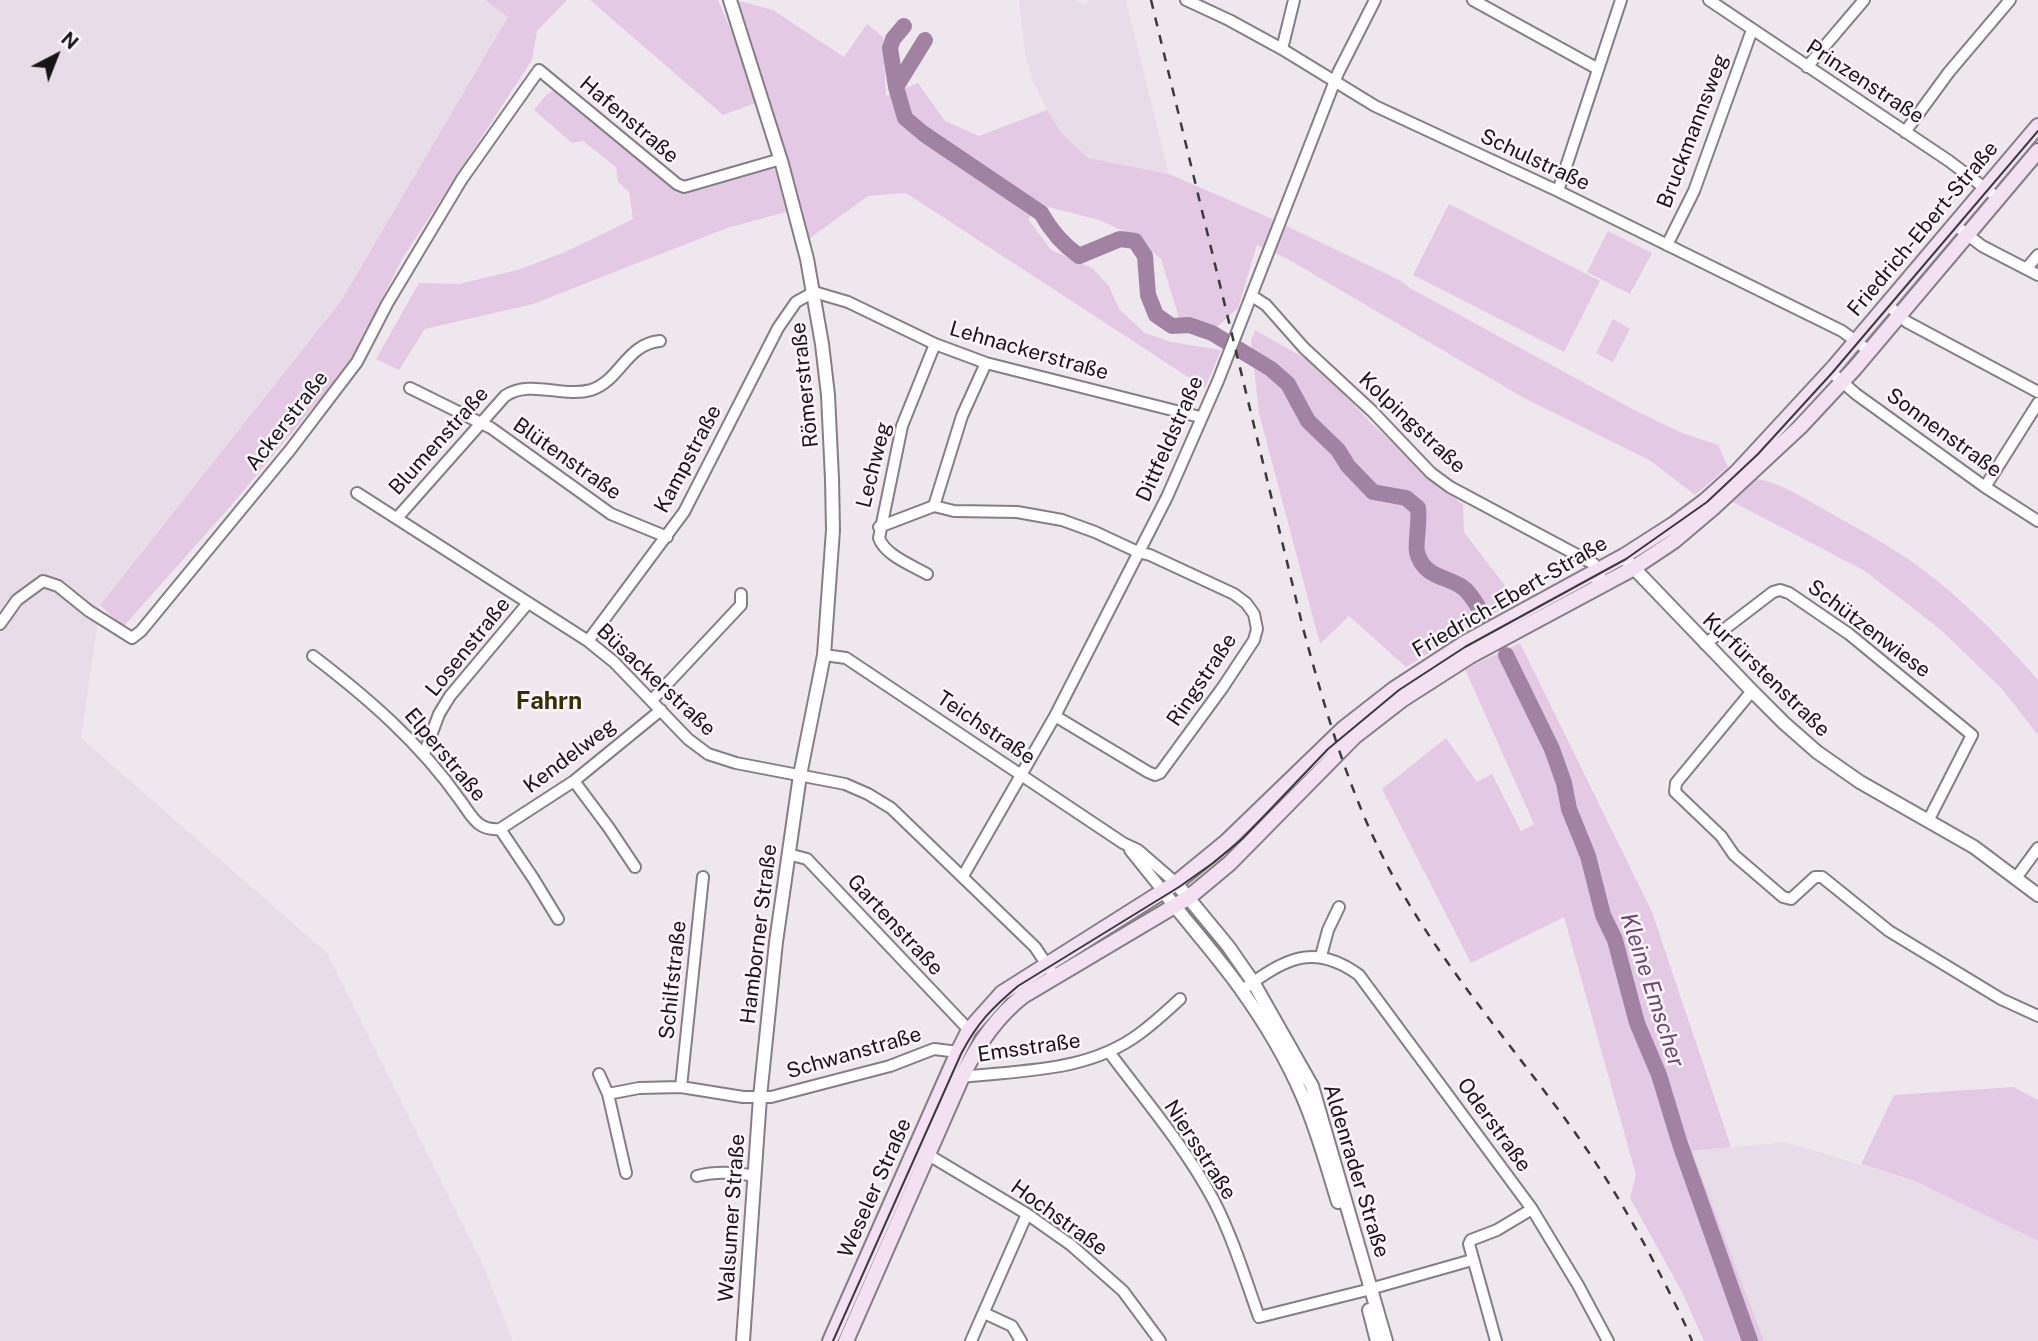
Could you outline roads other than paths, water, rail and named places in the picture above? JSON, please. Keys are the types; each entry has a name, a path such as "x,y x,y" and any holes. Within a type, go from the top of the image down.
{"main road":[{"name":"Friedrich-Ebert-Straße","path":"956,1073 1000,1016 1023,996 1188,898 1230,863 1354,737 1403,699 1470,656 1632,569 1674,541 1713,508 1800,427 1900,316 1961,230 1986,188 2038,126"},
{"name":"Friedrich-Ebert-Straße","path":"958,1052 969,1030 1002,993 1169,887 1226,842 1344,728 1394,688 1463,643 1624,556 1674,524 1736,473 1888,305 1961,230 1998,198 2038,151"},
{"name":"Weseler Straße","path":"846,1341 956,1073 958,1052"},
{"name":"Weseler Straße","path":"830,1341 923,1151"}],"street":[{"name":"Römerstraße","path":"730,0 800,225 814,292 828,395 833,530 824,656 800,775"},
{"name":"Schulstraße","path":"1186,0 1282,49 1386,112 1558,191 1842,331 1869,351"},
{"path":"1282,49 1294,0"},
{"name":"Dittfeldstraße","path":"963,876 1055,716 1167,497 1252,296 1335,82 1375,0"},
{"path":"1473,0 1598,69"},
{"path":"1558,191 1621,0"},
{"name":"Prinzenstraße","path":"1711,0 1998,198"},
{"path":"1807,67 1864,0"},
{"path":"1905,132 1949,72 2010,0"},
{"name":"Bruckmannsweg","path":"1667,245 1694,191 1752,30"},
{"name":"Hafenstraße","path":"539,70 684,187 781,159"},
{"name":"Ackerstraße","path":"0,624 17,600 43,581 58,586 89,611 132,638 141,631 290,450 358,362 387,304 462,179 539,70"},
{"path":"1961,230 1982,246 2038,275"},
{"path":"2025,268 2038,255"},
{"name":"Lehnackerstraße","path":"814,292 848,302 935,344 986,363 1200,418"},
{"name":"Kampstraße","path":"588,641 684,512 778,328 796,302 814,292"},
{"name":"Kolpingstraße","path":"1252,296 1266,305 1304,348 1372,411 1431,473 1450,487 1599,569"},
{"path":"1888,305 1907,322 2038,392"},
{"name":"Blumenstraße","path":"397,518 505,396 519,389 580,392 591,390 610,378 638,348 647,342 660,341"},
{"name":"Lechweg","path":"927,574 881,545 879,527 902,426 935,344"},
{"path":"934,506 962,416 986,363"},
{"name":"Sonnenstraße","path":"1830,371 1985,487 2038,521"},
{"name":"Blütenstraße","path":"410,388 481,423 611,514 667,537"},
{"path":"1985,487 2038,403"},
{"name":"Büsackerstraße","path":"357,493 588,641 614,662 688,739 708,754 736,763 845,784 891,808 1035,947 1055,977"},
{"path":"879,527 934,506 954,511 1017,512 1062,520 1138,552"},
{"path":"1567,551 1580,565 1580,579"},
{"name":"Ringstraße","path":"1055,716 1155,775 1160,773 1254,640 1254,614 1246,603 1201,578 1138,552"},
{"name":"Kurfürstenstraße","path":"1624,556 1632,569 1705,644 1784,723 1818,751 1860,782 1974,847 2038,895"},
{"path":"1595,589 1600,578 1599,569"},
{"name":"Schützenwiese","path":"1705,644 1773,592 1780,590 1789,593 1849,634 1972,735 1928,821"},
{"path":"652,700 741,605 741,594"},
{"name":"Losenstraße","path":"424,754 439,714 450,695 528,603"},
{"name":"Elperstraße","path":"313,656 376,707 424,754 477,823 489,830 500,829"},
{"name":"Teichstraße","path":"824,656 846,658 1138,850 1169,887"},
{"path":"1752,691 1676,783 1675,792 1721,835 1734,855 1783,897 1791,899 1815,877 1822,877 1889,931 2001,999 2038,1016"},
{"name":"Kendelweg","path":"500,829 574,781 661,710"},
{"name":"Hamborner Straße","path":"760,1097 776,942 800,775"},
{"path":"574,781 635,867"},
{"path":"500,829 558,919"},
{"path":"2016,878 2038,848"},
{"name":"Gartenstraße","path":"788,853 807,859 969,1030"},
{"name":"Schilfstraße","path":"681,1087 703,877"},
{"name":"Aldenrader Straße","path":"1169,887 1188,898 1228,946 1301,1093 1386,1341"},
{"name":"Aldenrader Straße","path":"1169,887 1174,905 1247,986"},
{"path":"1247,986 1288,962 1303,957 1321,956 1328,930 1339,907"},
{"name":"Oderstraße","path":"1321,956 1347,966 1359,975 1532,1209 1608,1341"},
{"name":"Emsstraße","path":"956,1073 1076,1064 1109,1052 1138,1035 1180,999"},
{"name":"Schwanstraße","path":"608,1094 639,1088 681,1087 743,1097 771,1097 890,1066 934,1049 958,1052"},
{"name":"Niersstraße","path":"1109,1052 1191,1163 1213,1200 1229,1233 1258,1317 1367,1289"},
{"path":"599,1074 608,1094 626,1173"},
{"name":"Walsumer Straße","path":"743,1341 760,1097"},
{"name":"Hochstraße","path":"923,1151 1027,1214 1071,1245 1123,1291 1160,1341"},
{"path":"697,1176 713,1172 735,1172 754,1176"},
{"path":"1496,1341 1469,1244 1471,1240 1497,1230 1532,1209"},
{"path":"971,1341 1027,1214"},
{"path":"1367,1289 1472,1260"},
{"name":"Aldenrader Straße","path":"1367,1289 1377,1341"},
{"path":"984,1312 1012,1326 1021,1341"}],"waterway":[{"name":"Kleine Emscher","path":"904,26 893,39 890,48 896,87 905,118 924,134 1041,213 1057,237 1079,256 1120,239 1135,241 1145,256 1148,295 1156,315 1172,326 1189,325 1212,333 1271,369 1288,384 1308,421 1338,450 1348,466 1373,492 1406,498 1418,508 1417,549 1420,560 1429,571 1467,591 1486,620"},
{"name":"Kleine Emscher","path":"896,87 925,40"},
{"name":"Kleine Emscher","path":"1506,655 1552,749 1564,783 1569,809 1588,856 1603,915 1615,940 1637,1023 1659,1075 1680,1144 1750,1341"}],"tram line":[{"path":"833,1341 961,1054 973,1033 993,1009 1018,986 1179,887 1213,863 1242,839 1328,749 1399,690 1465,647 1626,559 1707,502 1758,454 1832,373 2038,131"}],"railway":[{"path":"1151,0 1303,628 1322,697 1356,798 1386,863 1422,925 1576,1134 1610,1185 1651,1256 1692,1341"}],"district":[{"name":"Fahrn","path":"549,702"}]}
